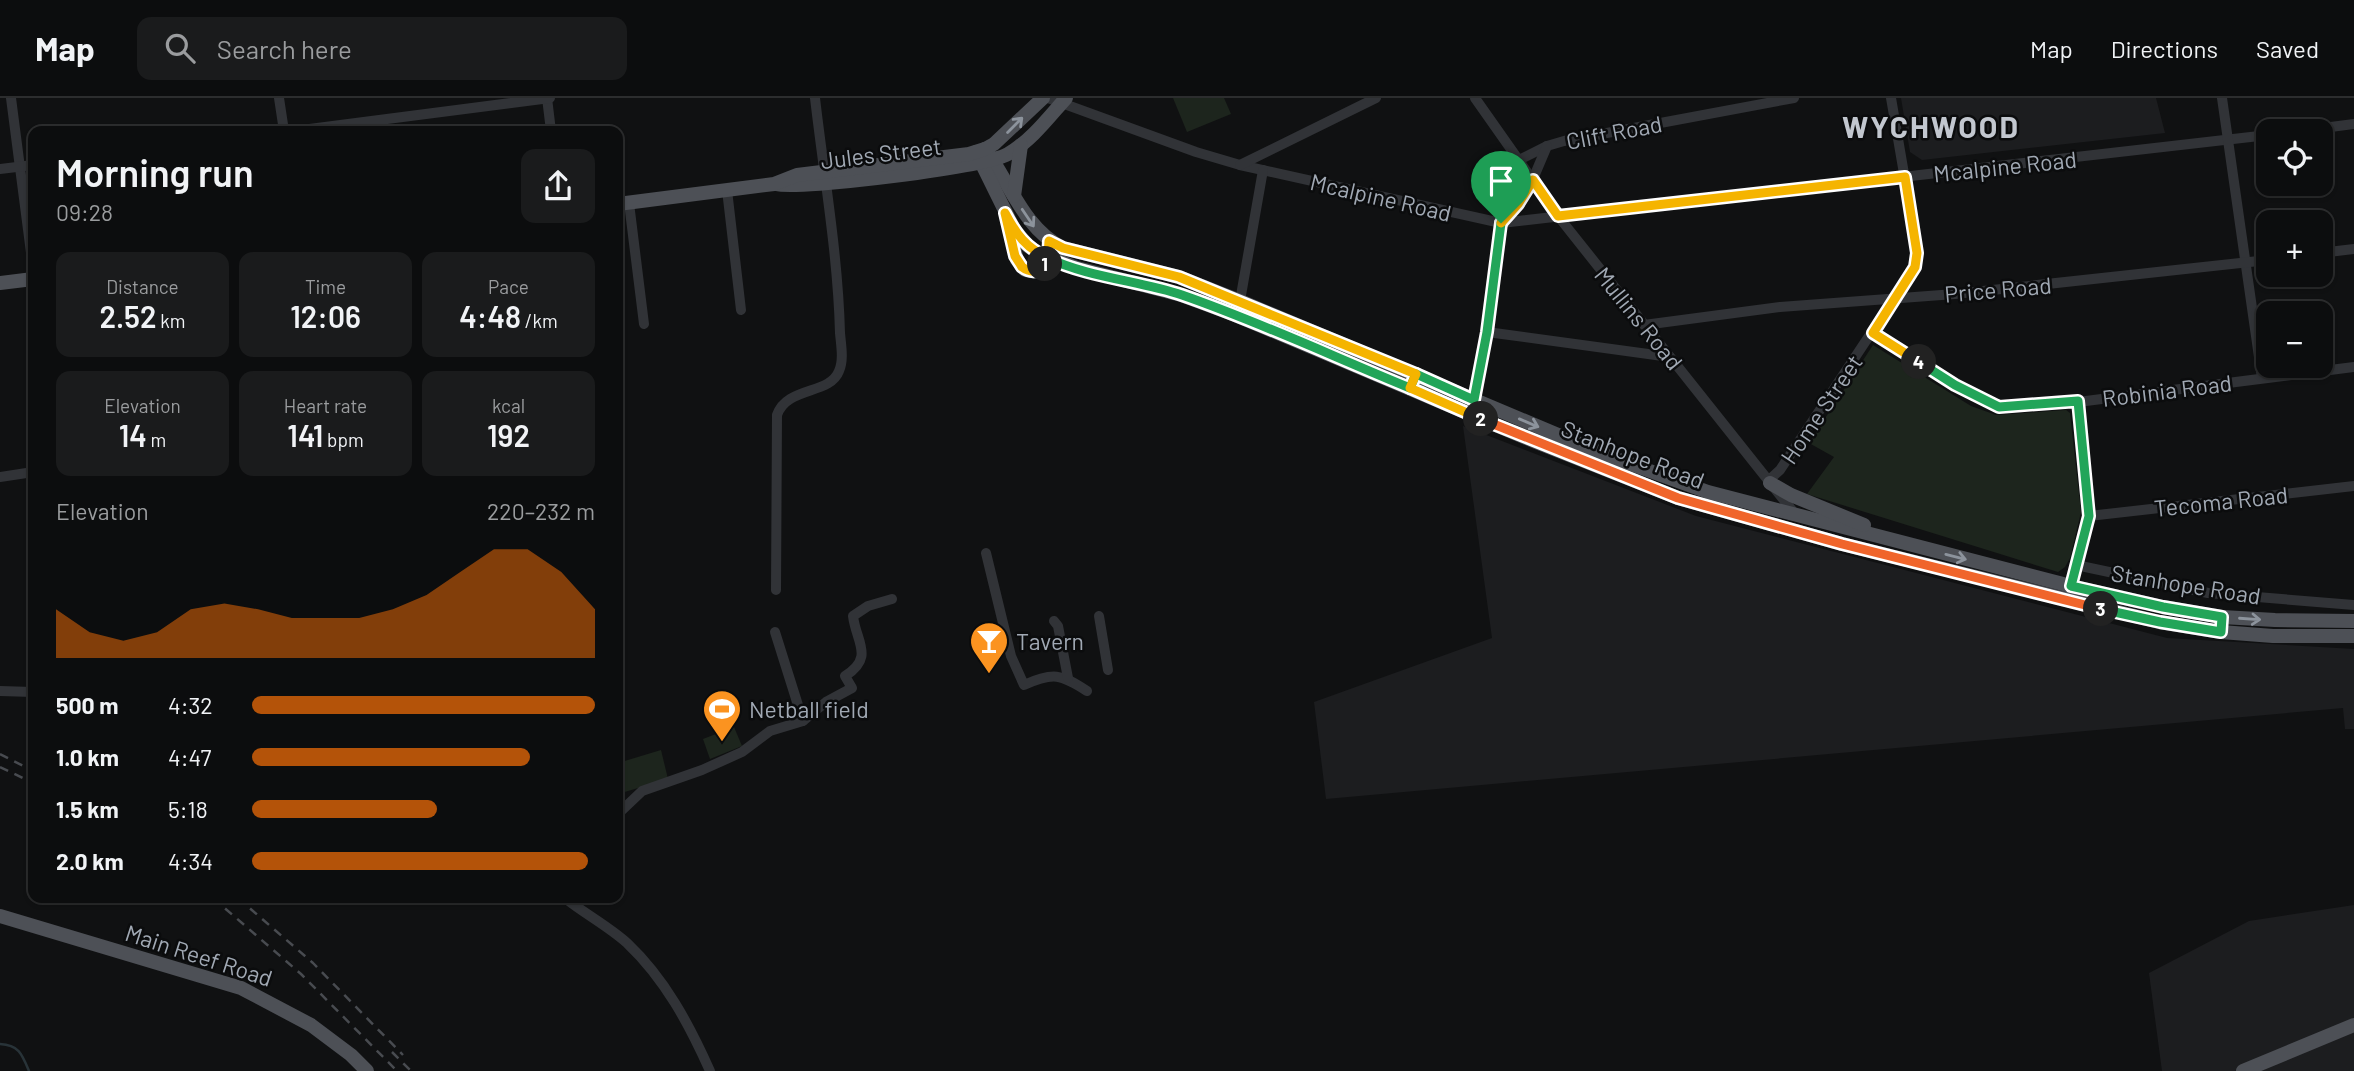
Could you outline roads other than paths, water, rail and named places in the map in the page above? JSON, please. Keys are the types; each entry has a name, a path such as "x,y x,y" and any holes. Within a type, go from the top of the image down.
{"main road":[{"path":"983,156 1007,155 1021,145 1054,99"},
{"path":"983,156 1009,132 1054,99"},
{"path":"1014,196 1021,145"},
{"name":"Jules Street","path":"623,204 774,184 797,175 825,177 983,156"},
{"path":"983,156 1039,233 1049,241 1048,258 1044,267 1038,271 1031,272 1022,267 1015,256 1005,213"},
{"name":"Stanhope Road","path":"983,156 1014,229 1028,246 1048,258 1077,268 1238,308 1416,374 1665,477 2070,593"},
{"name":"Stanhope Road","path":"1049,241 1063,248 1179,277 1238,308 1410,388 1678,498 1807,534 2070,593 2163,607 2273,636 2354,636"},
{"path":"1171,292 1179,277"},
{"path":"0,283 28,280"},
{"path":"1410,388 1416,374"},
{"path":"1742,500 1754,495 1769,482 1791,495 1913,546"},
{"name":"Stanhope Road","path":"2222,624 2354,621"},
{"name":"Main Reef Road","path":"0,916 241,988 312,1025 367,1071"},
{"path":"2243,1071 2354,1026"}],"street":[{"path":"11,98 28,229"},
{"path":"279,98 283,126"},
{"path":"332,126 548,98 551,126"},
{"path":"776,590 779,408 787,399 833,379 841,366 840,312 815,98"},
{"path":"1240,164 1376,98"},
{"name":"Mullins Road","path":"1475,98 1558,216 1795,514 1807,534"},
{"name":"Clift Road","path":"1519,160 1547,146 1794,98"},
{"name":"Home Street","path":"1769,482 1780,470 1915,267 1917,260 1891,98"},
{"path":"2222,98 2256,335"},
{"name":"Mcalpine Road","path":"1054,99 1196,152 1263,170 1501,223 2256,137"},
{"path":"2333,127 2354,124"},
{"path":"1471,415 1487,332 1501,223 1518,204 1533,180 1547,146"},
{"path":"0,169 28,166"},
{"path":"1238,308 1263,170"},
{"path":"727,190 741,310"},
{"path":"623,204 644,324"},
{"path":"2333,251 2354,249"},
{"name":"Price Road","path":"1644,325 1780,307 2056,284 2256,262"},
{"path":"1487,332 1670,357"},
{"name":"Robinia Road","path":"1873,333 1955,385 1999,407 2078,401 2262,378"},
{"name":"Robinia Road","path":"2333,370 2354,367"},
{"path":"2070,593 2089,516 2078,401"},
{"path":"0,477 28,473"},
{"name":"Tecoma Road","path":"2089,516 2354,486"},
{"path":"986,553 1011,656 1024,685 1039,678 1058,675 1068,678 1087,691"},
{"name":"Stanhope Road","path":"2076,565 2208,593 2354,605"},
{"path":"623,809 642,791 652,790 742,752 770,731 803,721 826,702 852,688 845,676 856,670 862,652 853,616 868,606 892,599"},
{"path":"2333,604 2334,621"},
{"path":"1099,616 1108,670"},
{"path":"1054,621 1058,626 1068,678"},
{"path":"775,632 803,721"},
{"path":"0,691 28,692"},
{"path":"572,903 614,932 653,970 679,1009 710,1071"}],"waterway":[{"path":"0,1044 16,1048 29,1071"}],"railway":[{"path":"0,754 28,768"},
{"path":"0,767 28,781"},
{"path":"219,903 301,974 397,1071"},
{"path":"244,903 313,963 403,1055"},
{"path":"392,1052 411,1071"}],"place":[{"name":"Tavern","path":"989,675"},
{"name":"Netball field","path":"722,743"}],"district":[{"name":"WYCHWOOD","path":"1931,126"}]}
